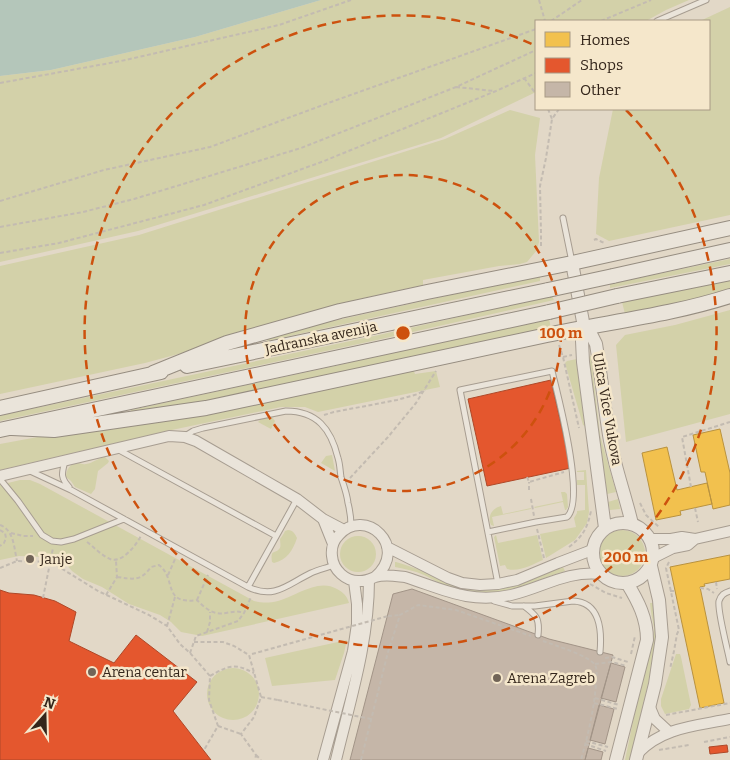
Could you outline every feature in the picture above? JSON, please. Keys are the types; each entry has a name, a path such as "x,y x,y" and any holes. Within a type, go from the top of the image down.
{"main road":[{"path":"153,373 228,343 340,311 730,228"},
{"name":"Jadranska avenija","path":"0,408 153,373 730,250"},
{"name":"Jadranska avenija","path":"6,429 730,273"},
{"path":"6,429 54,430 206,408 584,327 706,304 730,296"}],"street":[{"name":"Ulica Vice Vukova","path":"572,263 584,327 582,341 583,362 605,528"},
{"name":"Ulica Vice Vukova","path":"584,327 590,332 596,344 609,436 632,524"},
{"path":"0,476 169,436 185,437 202,444 297,499 323,519 348,528"},
{"path":"323,519 333,544"},
{"path":"637,757 658,665 662,637 659,600 652,562 653,546 644,531 632,524 622,522 612,524 599,533 592,550 595,565 601,574 613,582 627,583 637,580 648,571 652,562 673,548 688,545 695,539"},
{"path":"336,760 362,654 372,579 381,572 388,556 384,539 378,532 370,527 361,525 348,528 338,536 333,544 332,551 334,565 339,572 346,578 354,581 361,582 372,579 392,575 405,577 458,595 483,598 512,594 570,576 585,573 601,574"},
{"path":"650,539 682,537 695,539 730,531"},
{"path":"387,547 448,578 472,585 498,584 517,580 592,550"},
{"path":"323,760 352,651 357,624 358,604 354,581"},
{"path":"616,760 647,640 642,610 627,583"},
{"path":"649,705 655,719 669,732"},
{"path":"637,757 651,741 669,732 730,719"}],"lane":[{"path":"660,20 706,0"},
{"path":"563,218 572,263"},
{"path":"488,532 571,514 574,500 573,470 552,371 460,390 498,584"},
{"path":"185,437 193,431 203,428 286,411 305,413 324,424 334,444 349,504 348,528"},
{"path":"116,448 276,536"},
{"path":"65,460 62,474 63,481 70,490"},
{"path":"26,469 70,490 260,592 274,592 310,574 334,565"},
{"path":"0,480 18,500 42,535 52,541 61,542 74,539 124,519"},
{"path":"248,587 297,499"},
{"path":"730,591 722,595 718,606 730,662"},
{"path":"483,598 512,606 535,606 579,601 594,612 599,623 601,633 600,652"},
{"path":"523,606 534,613 537,618 540,637"}],"path":[{"path":"0,83 121,62 269,27 351,0"},
{"path":"540,0 545,20"},
{"path":"553,20 582,0"},
{"path":"603,20 651,0"},
{"path":"0,201 104,170 210,147 535,29"},
{"path":"0,227 83,212 134,199 300,148 456,87 535,50"},
{"path":"0,253 58,243 204,205 324,161 535,73"},
{"path":"524,78 535,93"},
{"path":"456,87 496,91"},
{"path":"548,110 552,119"},
{"path":"541,246 540,186 552,119 558,110"},
{"path":"558,341 580,433"},
{"path":"563,357 575,354"},
{"path":"348,480 388,437 416,403 438,369"},
{"path":"321,416 397,400 418,394 426,389"},
{"path":"691,486 682,437 730,422"},
{"path":"529,482 566,471"},
{"path":"527,477 529,490"},
{"path":"637,497 646,515 656,526 662,529"},
{"path":"531,499 535,517"},
{"path":"564,551 579,539 588,524 590,506"},
{"path":"695,508 698,522"},
{"path":"0,525 5,526 10,532 17,561"},
{"path":"537,526 544,561"},
{"path":"0,530 5,533 6,538 0,546"},
{"path":"10,532 23,536 36,536"},
{"path":"84,539 110,559 116,560 131,551 141,536"},
{"path":"43,598 53,548"},
{"path":"168,576 177,556"},
{"path":"106,595 117,577 116,560"},
{"path":"672,560 666,568 679,630 673,658"},
{"path":"0,568 17,561 51,562 106,595 149,615 167,626 180,644 190,652 210,676 209,700 218,726 204,750"},
{"path":"117,577 140,578 146,574 150,567 159,565 165,570 175,597 167,626"},
{"path":"197,600 208,574"},
{"path":"585,582 624,599"},
{"path":"700,588 717,593 716,582"},
{"path":"175,597 197,600 210,612 217,614 230,611 244,613"},
{"path":"190,652 196,636 238,621 244,613 250,597"},
{"path":"194,642 223,642 250,654 388,616 400,615 418,605 456,610 532,636"},
{"path":"207,632 210,612"},
{"path":"361,760 388,652 400,615"},
{"path":"633,644 635,631"},
{"path":"540,637 587,658 595,664 611,662 628,666"},
{"path":"241,734 254,717 261,697 250,654"},
{"path":"612,658 628,662"},
{"path":"582,760 595,698 595,664"},
{"path":"210,676 227,667 242,667 255,673"},
{"path":"261,697 372,719"},
{"path":"595,698 616,704"},
{"path":"594,702 614,708"},
{"path":"662,716 730,703"},
{"path":"218,726 241,734 261,760"},
{"path":"704,742 730,737"},
{"path":"586,742 605,746"},
{"path":"586,742 604,750"},
{"path":"659,750 689,745"},
{"path":"255,760 256,755"}],"shaded area":[{"path":"0,0 321,0 195,37 51,70 0,76"},
{"path":"321,0 689,0 648,20 535,20 535,92 441,138 138,231 0,262 0,76 51,70 195,37"},
{"path":"730,7 730,215 609,241 596,234 599,178 613,110 710,110 710,20 702,20"},
{"path":"510,110 540,118 535,155 539,242 537,250 527,262 423,280 423,285 359,299 284,319 182,353 145,363 0,394 0,266 139,235 445,139"},
{"path":"730,259 730,264 610,288 610,284"},
{"path":"540,275 540,281 267,341 266,336"},
{"path":"730,280 730,289 721,293 625,314 622,302"},
{"path":"552,296 554,300 0,421 0,416 8,414"},
{"path":"730,310 730,414 626,442 616,345 625,335 675,325"},
{"path":"549,318 551,329 190,405 131,413 131,410"},
{"path":"591,356 600,435 616,492 607,494 601,465 588,357"},
{"path":"577,359 585,426 583,425 565,363"},
{"path":"413,369 415,374 436,371 440,387 318,412 305,407 281,407 167,431 0,470 0,444 54,434 152,423 210,413"},
{"path":"272,417 275,421 271,429 258,422 260,420"},
{"path":"332,455 335,471 321,463 326,456"},
{"path":"105,457 109,461 98,471 95,489 91,494 75,487 66,477 68,469 73,464 89,463"},
{"path":"586,470 589,512 587,523 575,540 546,558 540,534 576,527 574,518 577,511 585,510 585,485 577,485 577,480 584,480 584,472 577,471"},
{"path":"20,480 30,480 40,484 254,601 278,601 307,589 330,586 343,593 349,603 202,636 181,632 160,615 129,604 102,587 83,579 64,562 57,559 19,556 0,560 0,485"},
{"path":"561,492 567,494 568,507 566,510 563,502 534,507 563,501"},
{"path":"618,499 620,509 610,510 608,502"},
{"path":"501,506 503,514 531,509 492,517 494,526 491,525 491,513"},
{"path":"622,530 635,534 641,540 645,553 641,566 635,572 622,576 609,572 603,566 599,553 603,540 609,534"},
{"path":"285,531 293,531 297,538 286,557 274,563 272,562 272,553 280,548 280,539"},
{"path":"496,535 498,543 537,535 543,560 516,570 507,569 505,565 500,566 494,537"},
{"path":"358,536 365,537 371,541 375,547 375,561 371,567 365,571 358,572 351,571 345,567 341,561 340,554 341,547 345,541 351,537"},
{"path":"395,562 422,571 449,584 479,590 508,587 563,567 565,571 508,590 480,593 449,587 421,574 395,567"},
{"path":"650,603 654,604 657,627 654,658 630,760 625,760 636,707 653,642 654,628"},
{"path":"347,640 335,680 272,686 265,658"},
{"path":"676,654 680,654 681,657 691,705 689,709 665,714 661,706 661,699"},
{"path":"233,668 243,670 251,676 257,684 259,694 257,704 251,712 243,718 233,720 223,718 215,712 209,704 207,694 209,684 215,676 223,670"}],"building: Homes":[{"path":"720,429 730,473 730,505 713,509 705,472 701,472 693,435"},
{"path":"667,447 677,490 707,483 712,504 680,511 681,515 656,520 642,453"},
{"path":"730,555 730,579 704,584 705,586 700,587 724,703 700,708 670,567"}],"building: Shops":[{"path":"551,380 571,468 487,486 468,399"},
{"name":"Arena centar","path":"0,590 9,593 34,595 55,601 76,612 69,641 114,663 136,635 197,682 173,711 211,760 0,760"},
{"path":"727,745 728,752 710,754 709,747"}],"building: Other":[{"name":"Arena Zagreb","path":"412,589 549,639 613,655 585,760 350,760 393,594"},
{"path":"611,663 625,667 616,702 601,698"},
{"path":"599,705 614,709 605,744 590,740"},
{"path":"588,748 603,752 601,760 585,760"}],"place":[{"name":"Janje","path":"30,559"},
{"name":"Arena centar","path":"92,672"},
{"name":"Arena Zagreb","path":"497,678"}]}
